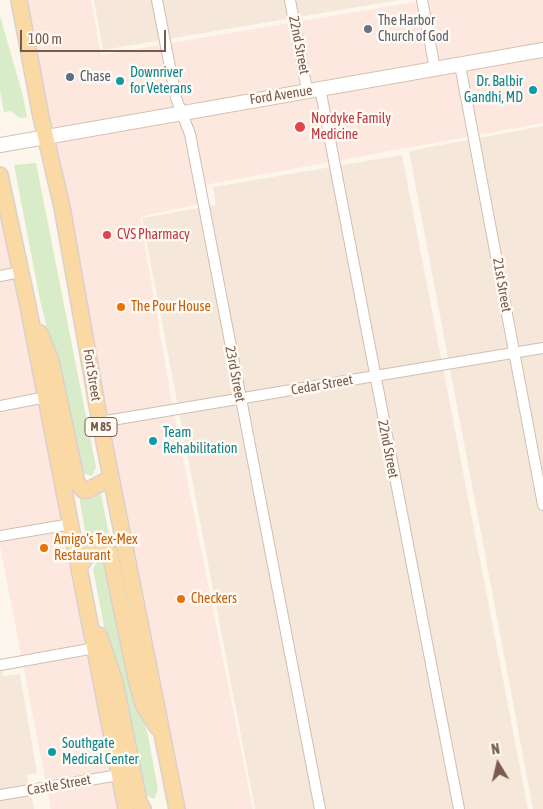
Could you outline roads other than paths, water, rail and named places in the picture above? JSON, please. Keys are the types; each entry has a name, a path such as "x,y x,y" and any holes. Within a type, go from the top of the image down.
{"main road":[{"name":"Fort Street","path":"19,0 45,135 80,295 100,422 177,809"},
{"name":"Ford Avenue","path":"0,145 45,135 543,50"},
{"path":"0,176 30,314 126,809"},
{"path":"30,314 43,338 51,361 77,484 83,490 88,490 111,478"},
{"path":"79,567 90,552 99,548 105,548 110,553 143,704 162,738"},
{"path":"87,608 105,648 115,682 139,802 143,809"},
{"path":"164,809 168,805 173,792"}],"street":[{"name":"23rd Street","path":"157,0 175,94 190,134 320,809"},
{"name":"22nd Street","path":"290,0 313,89 374,376 459,809"},
{"path":"422,0 435,69"},
{"name":"21st Street","path":"460,65 543,505"},
{"path":"0,276 20,272"},
{"name":"Cedar Street","path":"100,422 543,348"},
{"path":"0,406 46,397"},
{"path":"0,536 71,524"},
{"path":"0,665 95,648"},
{"name":"Castle Street","path":"0,795 119,775"}],"place":[{"name":"The Harbor Church of God","path":"368,29"},
{"name":"Chase","path":"70,77"},
{"name":"Downriver for Veterans","path":"120,81"},
{"name":"Dr. Balbir Gandhi, MD","path":"533,90"},
{"name":"Nordyke Family Medicine","path":"300,127"},
{"name":"CVS Pharmacy","path":"107,235"},
{"name":"The Pour House","path":"121,307"},
{"name":"Team Rehabilitation","path":"153,441"},
{"name":"Amigo’s Tex-Mex Restaurant","path":"44,548"},
{"name":"Checkers","path":"181,599"},
{"name":"Southgate Medical Center","path":"52,752"}]}
